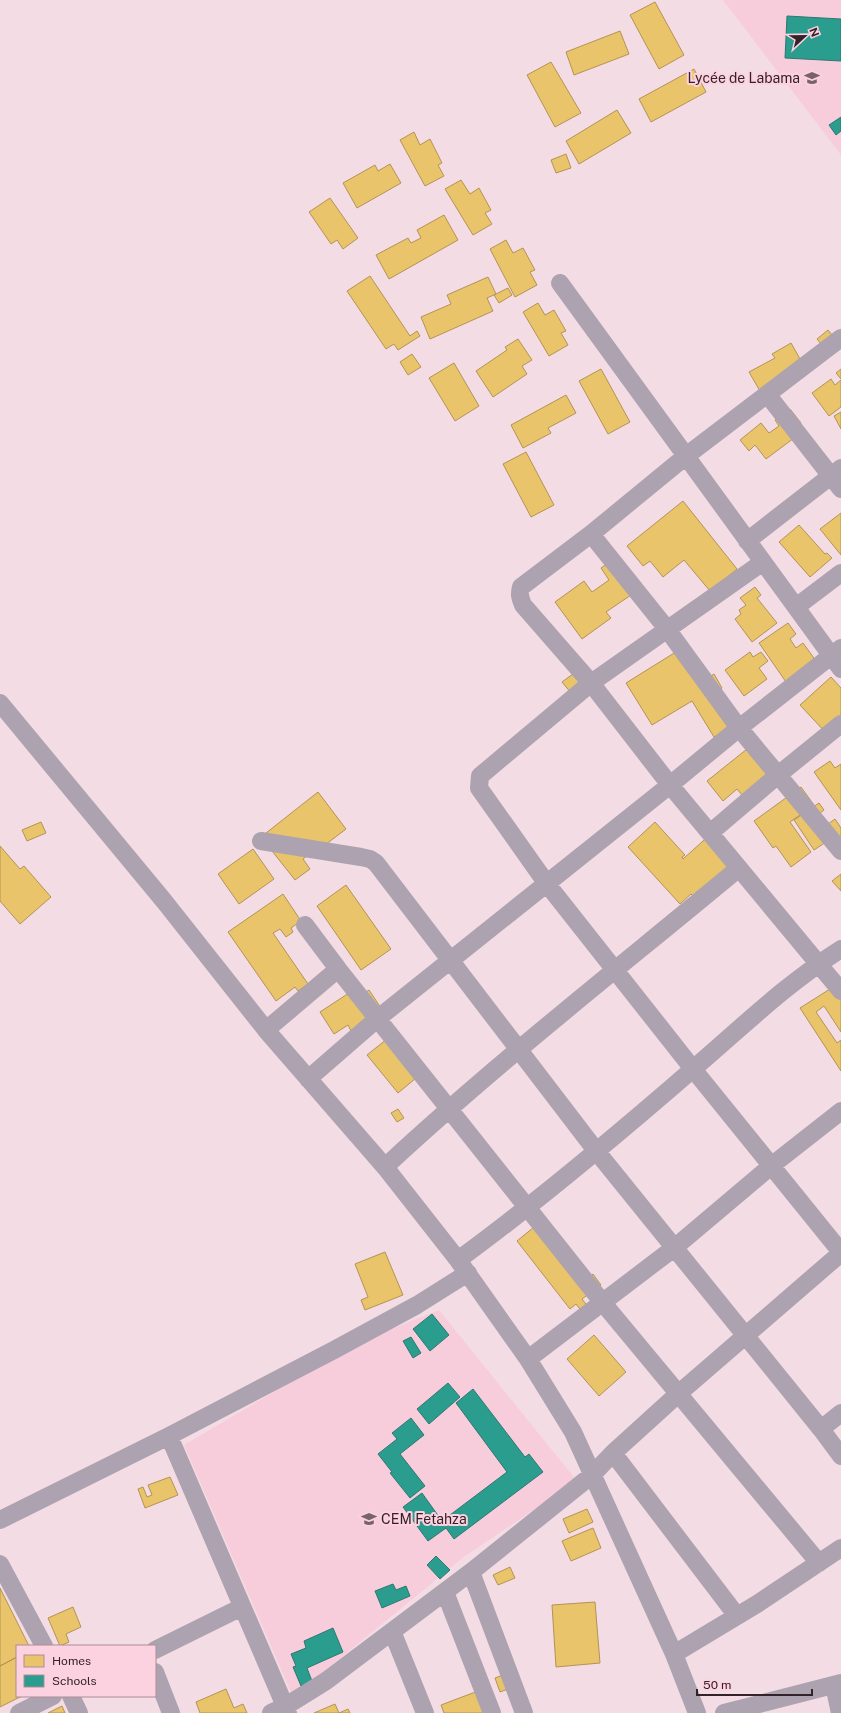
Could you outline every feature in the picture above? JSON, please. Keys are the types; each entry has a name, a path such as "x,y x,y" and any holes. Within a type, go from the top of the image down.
{"street":[{"path":"308,1079 377,1019 739,728 838,658 796,607 747,541 560,283"},
{"path":"841,338 686,456 591,534 521,587 520,592 523,605 591,683 670,785 841,991"},
{"path":"747,541 838,478 767,394"},
{"path":"591,534 667,629 739,728 841,851"},
{"path":"168,1436 242,1607 282,1711 326,1682 445,1592 592,1475 678,1394 841,1252 546,884 481,792 479,784 480,776 591,683 763,562"},
{"path":"796,607 841,573"},
{"path":"0,703 164,901 266,1030 385,1167 463,1266 528,1359 573,1432 674,1654 698,1713"},
{"path":"710,832 778,774 841,724"},
{"path":"261,842 370,859 376,863 597,1152 821,1429 841,1456"},
{"path":"385,1167 449,1108 518,1049 739,868"},
{"path":"306,925 377,1019 603,1303 818,1563"},
{"path":"0,1520 168,1436 417,1305 463,1266 527,1207 597,1152 746,1022 818,964 841,950"},
{"path":"266,1030 338,969"},
{"path":"528,1359 674,1248 771,1166 841,1111"},
{"path":"821,1429 841,1412"},
{"path":"614,1453 737,1616"},
{"path":"674,1654 737,1616 841,1548"},
{"path":"0,1564 43,1645"},
{"path":"471,1572 524,1713"},
{"path":"445,1592 492,1713"},
{"path":"156,1650 242,1607"},
{"path":"392,1631 425,1713"},
{"path":"156,1675 171,1713"},
{"path":"724,1713 837,1684 840,1713"},
{"path":"19,1713 51,1697"},
{"path":"71,1697 79,1713"}],"shaded area":[{"name":"Lycée de Labama","path":"723,0 841,0 841,155"},
{"name":"CEM Fetahza","path":"439,1310 577,1481 465,1556 293,1697 184,1445 358,1342"}],"building: Homes":[{"path":"655,2 684,55 659,69 630,15"},
{"path":"620,31 629,54 574,75 566,52"},
{"path":"551,62 581,113 555,127 527,75"},
{"path":"694,69 706,92 651,122 639,99"},
{"path":"617,110 631,133 579,164 566,141"},
{"path":"414,132 420,145 430,139 442,163 438,165 444,176 425,186 400,140"},
{"path":"566,154 571,168 556,173 551,160"},
{"path":"390,164 401,183 357,208 343,183 375,165 378,171"},
{"path":"461,180 470,194 479,188 491,210 485,213 492,224 473,235 445,189"},
{"path":"330,198 358,238 343,249 337,240 331,244 309,212"},
{"path":"444,215 458,240 389,279 376,255 408,238 411,243 421,238 417,230"},
{"path":"506,240 513,253 523,248 535,270 530,272 537,285 515,297 490,249"},
{"path":"370,276 410,336 417,331 420,336 398,350 394,344 386,349 347,291"},
{"path":"488,277 496,294 487,298 493,311 430,339 421,317 451,304 447,295"},
{"path":"508,288 512,295 499,303 494,295"},
{"path":"538,303 545,315 554,310 566,331 561,333 568,345 549,356 523,312"},
{"path":"828,330 836,340 825,349 817,339"},
{"path":"518,339 532,360 522,366 527,374 493,397 476,371 507,350 505,347"},
{"path":"791,343 804,366 760,391 749,372 775,358 772,354"},
{"path":"412,354 421,367 408,375 400,362"},
{"path":"454,363 479,406 455,421 429,378"},
{"path":"601,369 630,422 608,434 579,381"},
{"path":"841,369 841,379 836,373"},
{"path":"831,379 835,385 841,380 841,407 829,416 812,393"},
{"path":"566,395 576,413 548,428 551,433 523,448 511,425"},
{"path":"790,409 801,423 794,438 766,459 755,445 749,451 740,440 761,423 769,433 779,426 775,420"},
{"path":"841,412 841,429 834,416"},
{"path":"526,452 554,505 531,517 503,464"},
{"path":"683,501 737,569 710,591 684,560 663,577 650,561 643,566 627,546"},
{"path":"841,513 841,555 820,529"},
{"path":"799,525 825,554 827,553 832,558 810,577 779,542"},
{"path":"611,561 634,593 606,612 611,618 582,639 555,602 584,581 592,592 609,580 601,568"},
{"path":"755,587 761,595 757,598 777,623 752,642 735,619 741,614 739,610 746,605 740,598"},
{"path":"788,623 796,634 790,639 796,648 803,643 816,661 786,682 759,643"},
{"path":"687,645 708,678 714,674 722,688 718,692 728,729 714,737 692,701 652,725 626,683"},
{"path":"750,652 753,657 761,652 768,661 759,668 767,679 744,696 725,670"},
{"path":"577,671 590,687 576,699 562,682"},
{"path":"831,677 841,688 841,721 827,734 800,705"},
{"path":"752,745 777,778 747,801 737,789 723,801 707,781"},
{"path":"830,761 835,768 841,764 841,810 814,772"},
{"path":"801,787 814,805 790,822 811,852 791,867 776,846 773,848 754,821"},
{"path":"318,792 346,829 317,851 316,849 303,859 310,869 295,880 261,837"},
{"path":"819,803 824,810 820,813 828,824 835,819 841,828 841,846 826,842 814,850 794,820"},
{"path":"41,822 46,833 27,841 22,830"},
{"path":"655,822 685,855 682,857 683,859 712,833 743,865 694,897 691,894 680,904 628,847"},
{"path":"0,846 20,869 24,866 51,897 20,924 0,901"},
{"path":"253,849 274,879 239,904 218,874"},
{"path":"841,874 841,891 832,881"},
{"path":"346,885 391,949 361,970 317,906"},
{"path":"283,894 301,921 291,928 293,932 286,937 280,929 273,933 308,984 298,991 295,987 276,1001 228,932"},
{"path":"841,982 841,1032 824,1006 816,1012 837,1043 841,1040 841,1071 800,1008"},
{"path":"369,990 385,1014 352,1033 348,1025 334,1034 320,1012 352,991 357,998"},
{"path":"397,1031 427,1069 398,1093 367,1055"},
{"path":"398,1109 404,1118 397,1122 391,1113"},
{"path":"545,1218 591,1276 593,1274 601,1285 582,1299 589,1308 583,1313 576,1304 570,1309 517,1241"},
{"path":"385,1252 403,1295 365,1310 361,1300 368,1297 355,1264"},
{"path":"594,1335 626,1372 599,1396 567,1359"},
{"path":"170,1477 178,1495 145,1508 138,1489 143,1487 147,1497 152,1495 148,1485"},
{"path":"587,1509 593,1522 569,1533 563,1519"},
{"path":"593,1528 601,1548 571,1561 562,1541"},
{"path":"510,1567 515,1578 498,1585 493,1575"},
{"path":"0,1588 28,1645 16,1645 16,1658 0,1666"},
{"path":"595,1602 600,1663 556,1667 552,1605"},
{"path":"73,1607 81,1627 66,1634 69,1642 60,1645 48,1618"},
{"path":"16,1658 16,1697 20,1697 0,1707 0,1666"},
{"path":"514,1671 519,1685 500,1692 495,1678"},
{"path":"226,1689 234,1708 243,1704 247,1713 200,1713 196,1702"},
{"path":"478,1691 486,1713 444,1713 441,1705"},
{"path":"335,1704 339,1713 314,1713"},
{"path":"62,1706 65,1713 48,1713"},
{"path":"348,1709 350,1713 339,1713"}],"building: Schools":[{"path":"787,16 841,19 841,61 785,58"},
{"path":"841,117 841,131 836,135 829,125"},
{"path":"432,1314 449,1335 430,1351 413,1329"},
{"path":"411,1337 421,1353 413,1358 403,1341"},
{"path":"448,1383 460,1397 429,1424 417,1409"},
{"path":"473,1389 525,1457 529,1454 543,1472 454,1539 446,1528 428,1541 403,1507 422,1493 442,1521 507,1472 456,1403"},
{"path":"411,1418 424,1435 400,1454 425,1486 410,1498 390,1473 392,1472 378,1454 397,1439 392,1433"},
{"path":"436,1556 450,1570 440,1579 427,1565"},
{"path":"393,1584 396,1590 406,1586 410,1596 382,1608 375,1591"},
{"path":"333,1628 343,1652 307,1668 312,1681 301,1686 293,1667 296,1666 291,1654 306,1648 304,1641"}],"place":[{"name":"Lycée de Labama","path":"812,78"},
{"name":"CEM Fetahza","path":"369,1519"}]}
